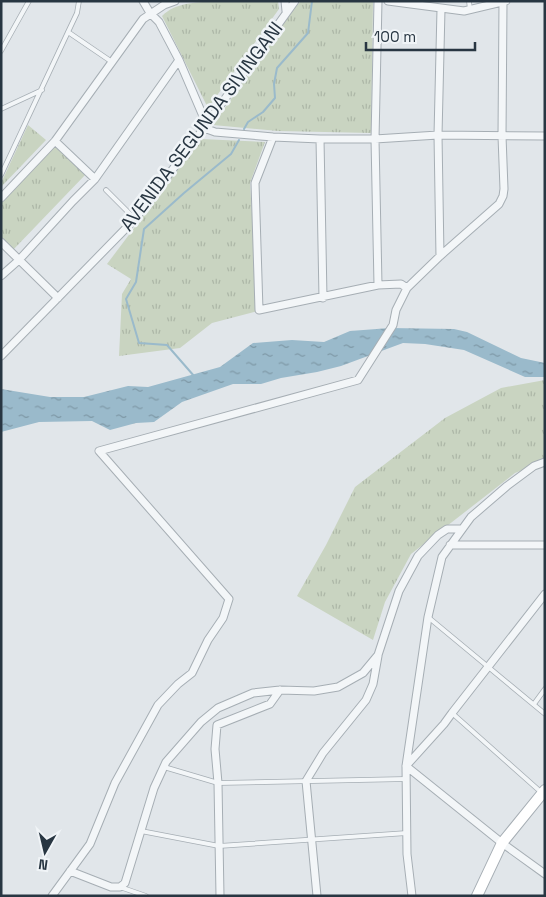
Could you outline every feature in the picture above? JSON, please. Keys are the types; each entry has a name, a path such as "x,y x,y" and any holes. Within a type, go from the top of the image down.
{"street":[{"path":"143,1 150,13 159,22 179,60 203,116 204,128 215,132 320,139 545,136"},
{"path":"1,198 55,142 143,19 164,5 175,1"},
{"path":"285,1 286,11"},
{"name":"AVENIDA SEGUNDA SIVINGANI","path":"1,356 135,220 295,1"},
{"path":"378,1 375,139 378,285"},
{"path":"52,896 90,844 115,784 158,706 178,684 192,674 208,640 223,618 229,599 99,451 358,380 392,325 396,310 407,288 499,204 503,196 502,136 505,2 470,10 441,9 391,2"},
{"path":"440,256 438,136 441,9"},
{"path":"1,276 19,260 95,180 179,60"},
{"path":"273,137 255,183 259,310 378,285 400,284 407,288"},
{"path":"320,139 323,298"},
{"path":"55,142 95,180"},
{"path":"1,242 58,298"},
{"path":"412,896 407,854 406,766 428,617 442,557 471,517 507,486 534,466 545,462"},
{"path":"317,896 306,781 324,753 366,700 373,684 378,655 399,591 418,556 442,532 447,529 461,529"},
{"path":"450,545 545,546"},
{"path":"406,766 444,724 545,594"},
{"path":"70,871 111,887 120,887 125,883 154,788 166,762 202,722 218,708 253,693 338,687 363,674 378,655"},
{"path":"220,896 218,783 215,749 217,725 270,704 280,690"},
{"path":"406,766 502,843 545,874"},
{"path":"477,896 502,843 544,792"}],"lane":[{"path":"1,51 29,1"},
{"path":"1,175 77,12 79,1"},
{"path":"470,1 470,10"},
{"path":"68,32 112,62"},
{"path":"1,109 42,90"},
{"path":"106,190 135,220"},
{"path":"428,617 545,714"},
{"path":"534,704 545,689"},
{"path":"452,713 544,792"},
{"path":"164,767 218,783 406,779"},
{"path":"140,830 219,846 407,833"},
{"path":"120,887 146,896"}],"green space":[{"path":"213,1 278,1 279,9 208,108 162,16 173,8"},
{"path":"301,1 373,2 371,133 278,131 213,125 291,12"},
{"path":"28,125 46,140 1,187 1,183"},
{"path":"201,139 265,142 250,183 258,311 212,323 180,348 119,356 122,294 131,279 107,264"},
{"path":"55,145 86,174 13,250 1,239 1,200"},
{"path":"545,380 545,461 515,473 411,554 385,602 373,640 297,596 326,545 355,487 445,418 501,388"}],"water":[{"path":"390,328 454,329 467,332 521,358 545,363 545,377 525,377 464,350 425,344 403,343 341,366 317,372 281,378 261,384 233,384 182,402 154,422 136,423 110,430 92,421 39,422 1,432 1,389 50,397 84,397 128,386 148,387 220,367 253,343 292,340 324,342 350,331"}],"waterway":[{"path":"244,129 248,122 263,112 275,98 274,84 277,68 308,33 312,1"},
{"path":"194,376 167,345 139,343 126,299 136,282 144,229 231,154 239,140"}]}
